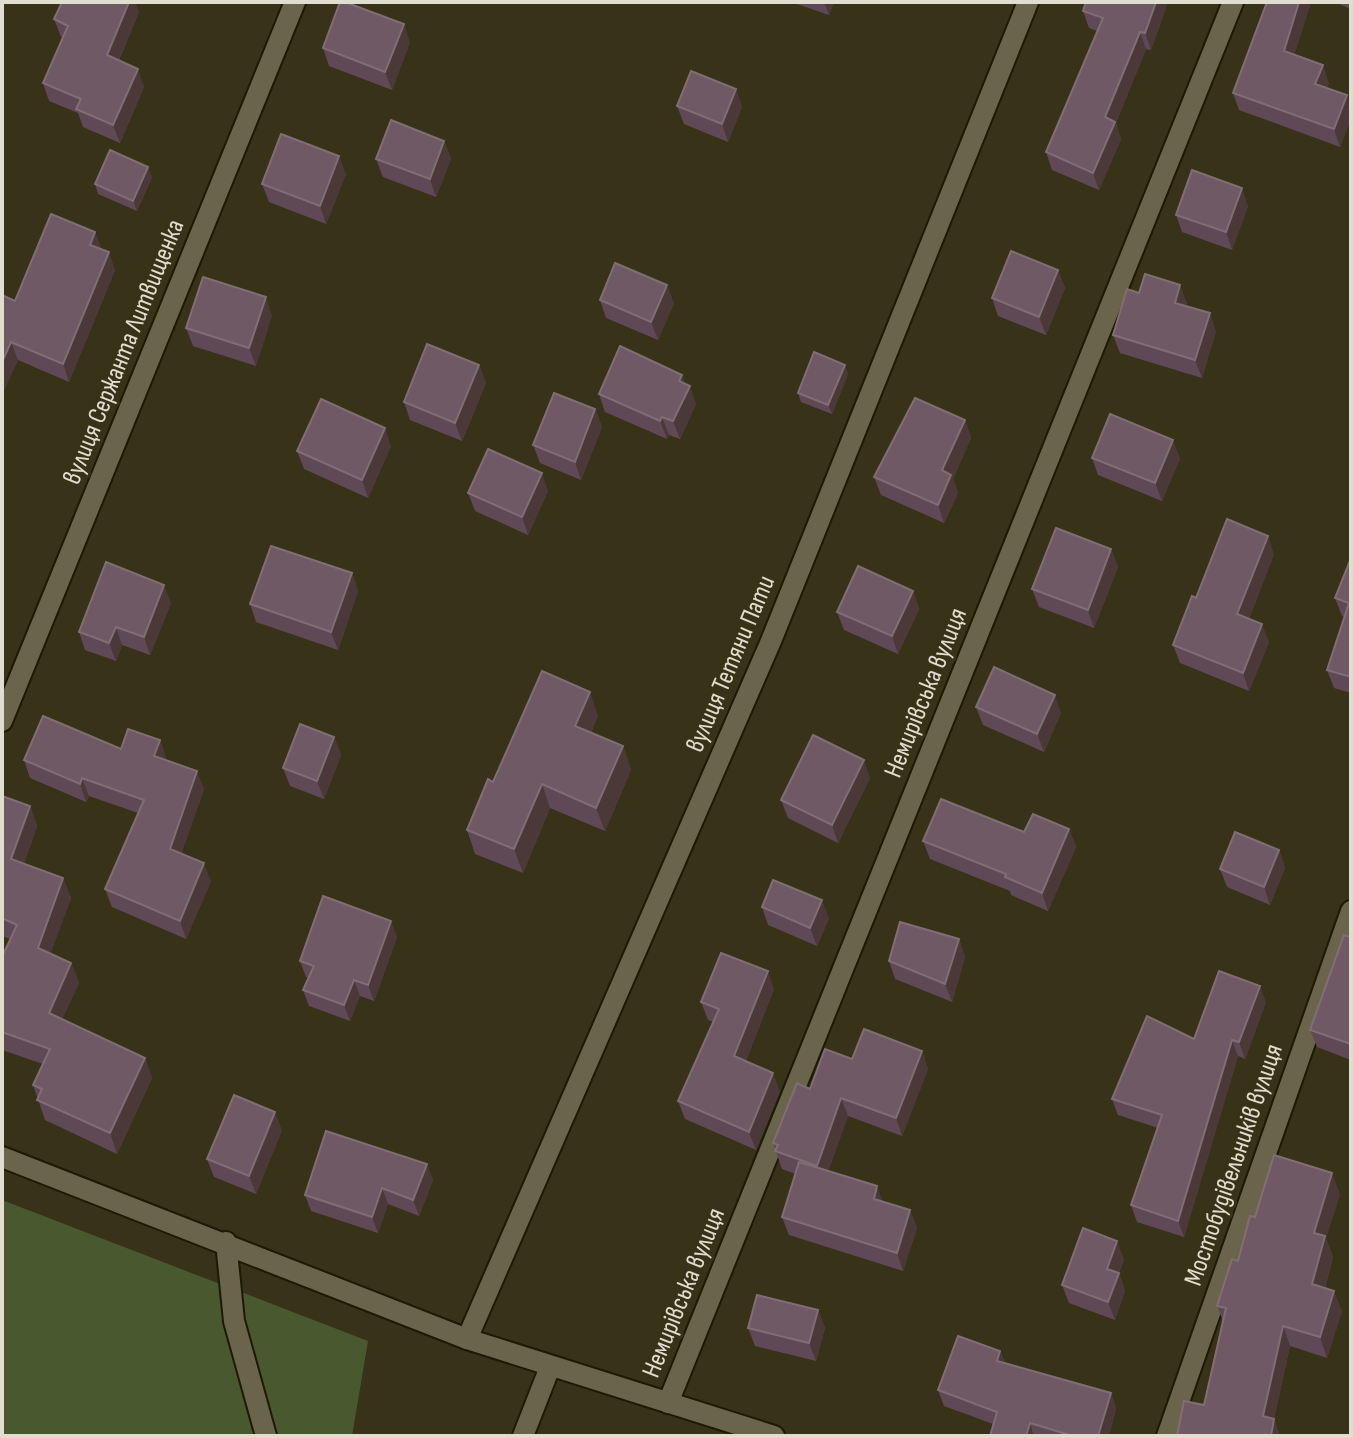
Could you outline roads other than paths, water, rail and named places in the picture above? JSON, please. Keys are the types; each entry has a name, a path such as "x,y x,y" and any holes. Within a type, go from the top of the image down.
{"street":[{"name":"вулиця Сержанта Литвищенка","path":"2,721 295,2"},
{"name":"вулиця Тетяни Пати","path":"467,1339 771,641 1028,2"},
{"name":"Немирівська вулиця","path":"668,1403 1233,2"},
{"name":"Мостобудівельників вулиця","path":"1167,1436 1351,911"},
{"path":"2,1157 226,1242 467,1339 774,1436"},
{"path":"226,1242 234,1321 266,1436"},
{"path":"523,1436 550,1367"}]}
